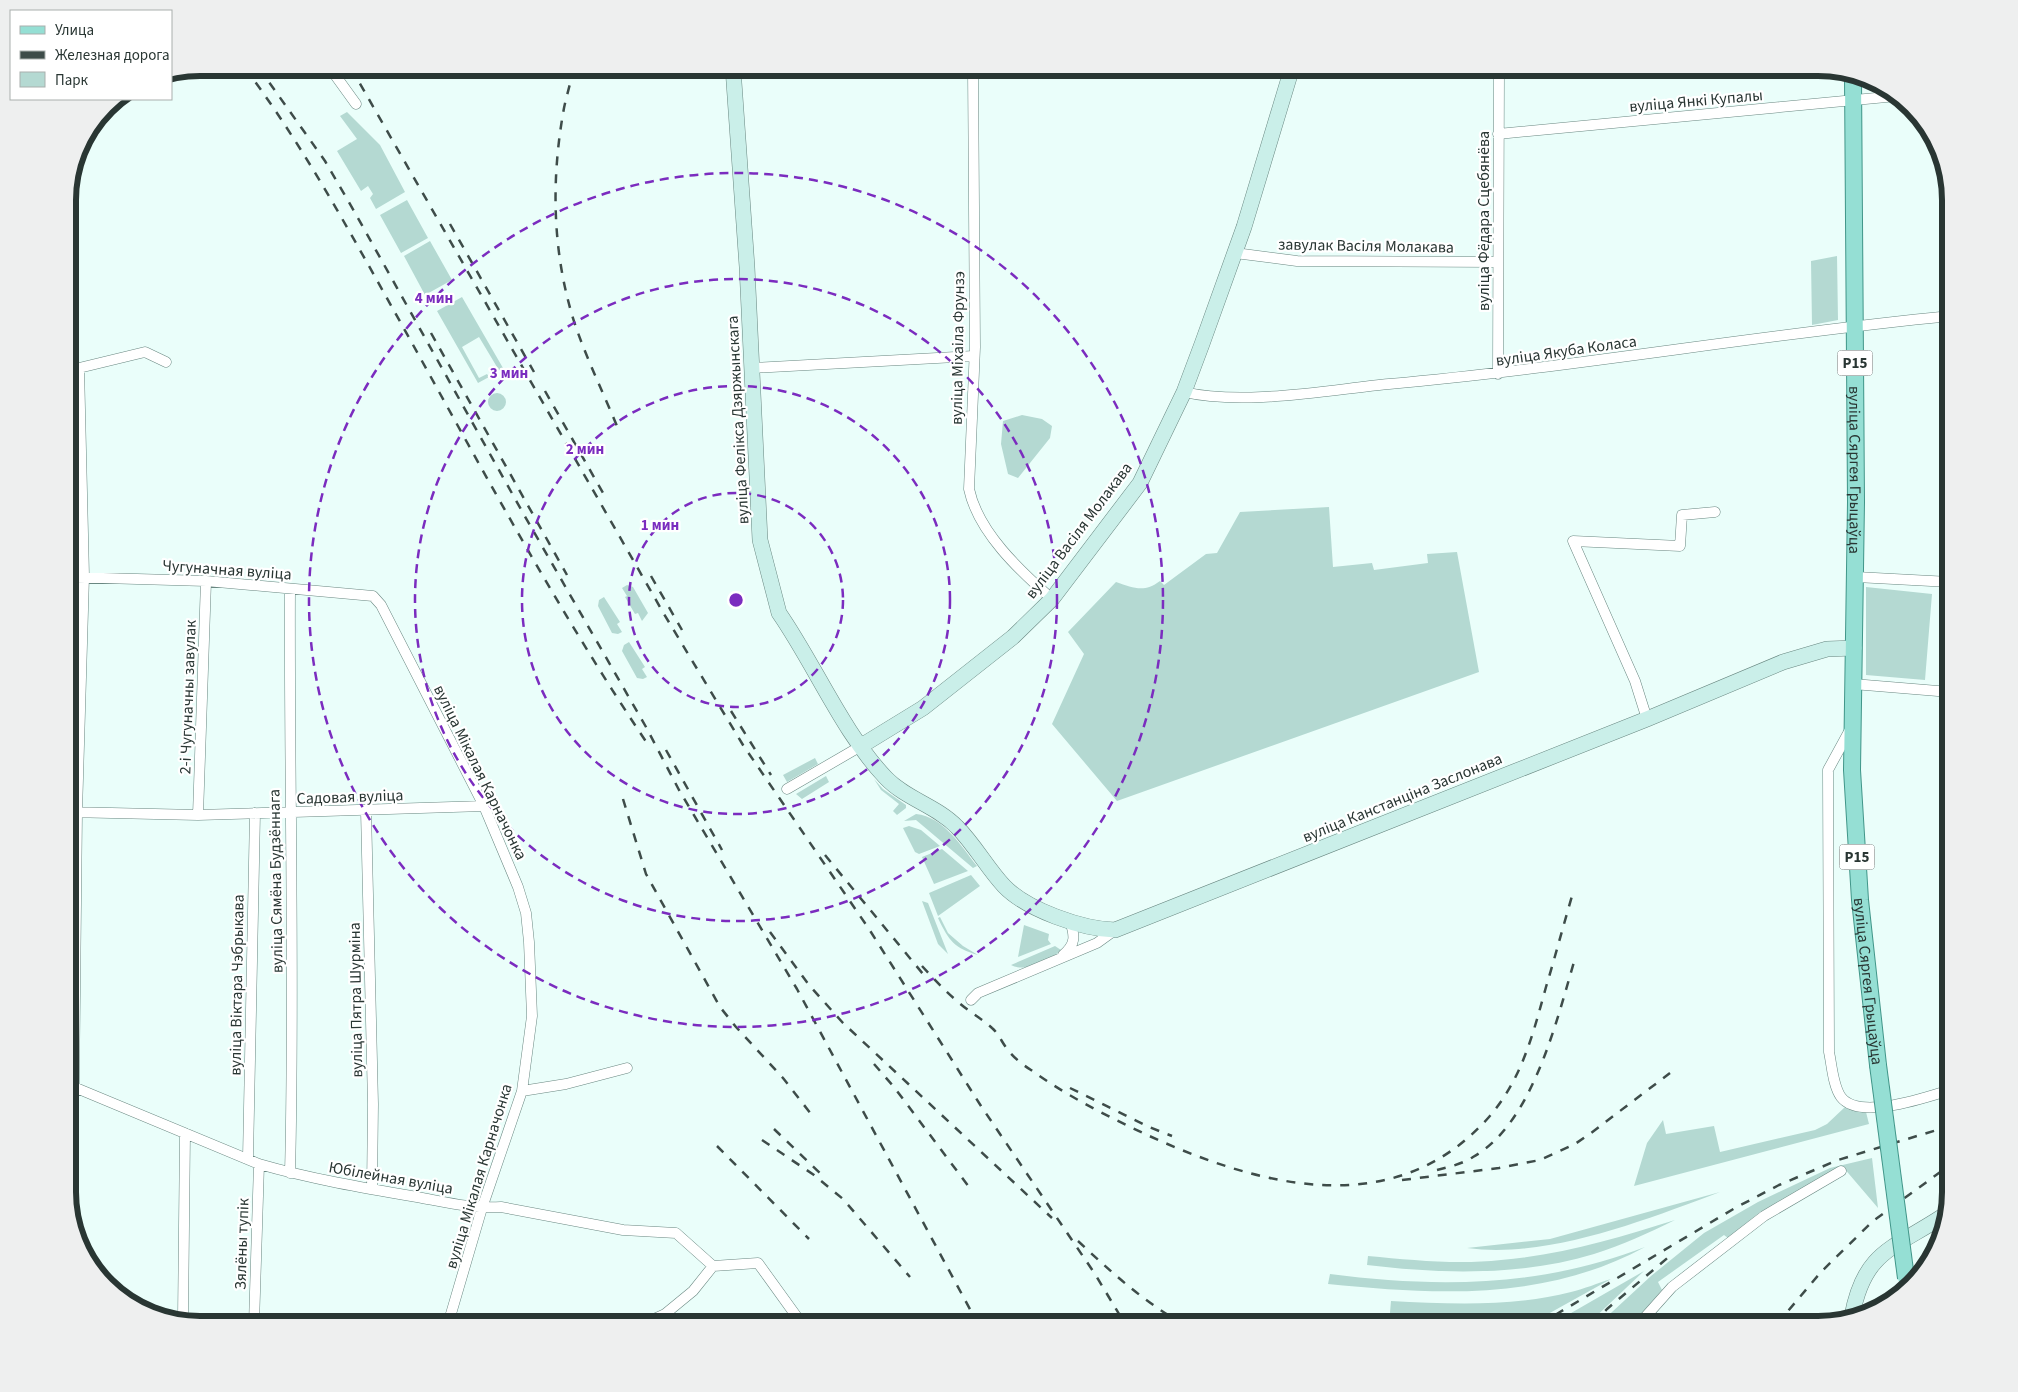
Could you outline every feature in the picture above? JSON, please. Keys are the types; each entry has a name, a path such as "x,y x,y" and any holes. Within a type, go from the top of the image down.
{"main road":[{"name":"вуліца Сяргея Грыцаўца","path":"1853,81 1856,577 1851,727 1854,814 1860,900 1878,1065 1907,1278"}],"street":[{"name":"вуліца Васіля Молакава","path":"787,789 918,711 977,667 1013,637 1052,600 1140,483 1184,392 1235,253 1289,76"},
{"name":"вуліца Фёдара Сцебянёва","path":"1498,374 1499,76"},
{"path":"336,77 356,104"},
{"name":"вуліца Фелікса Дзяржынскага","path":"734,77 760,540 775,601 780,613 861,746 891,783 948,818 963,833 1005,887 1016,897 1027,904 1070,921 1099,930 1115,930"},
{"name":"вуліца Міхаіла Фрунзэ","path":"973,77 974,356 969,480 972,504 980,522 997,543 1052,600"},
{"name":"вуліца Янкі Купалы","path":"1498,134 1887,97"},
{"name":"завулак Васіля Молакава","path":"1235,253 1297,261 1497,262"},
{"name":"вуліца Якуба Коласа","path":"1184,392 1226,398 1498,374 1855,325 1942,317"},
{"path":"77,714 84,576 79,368 146,352 166,362"},
{"path":"751,368 974,356"},
{"path":"1647,719 1631,672 1573,541 1680,546 1682,515 1715,512"},
{"name":"Чугуначная вуліца","path":"77,576 206,581 368,595"},
{"path":"1856,577 1942,582"},
{"name":"2-і Чугуначны завулак","path":"198,815 206,581"},
{"name":"вуліца Сямёна Будзённага","path":"290,589 289,813 292,1079 290,1173"},
{"name":"вуліца Мікалая Карначонка","path":"368,595 381,605 484,806 518,887 528,928 532,1016 522,1091 482,1208 450,1316"},
{"name":"вуліца Канстанціна Заслонава","path":"971,1000 978,993 1097,943 1115,930 1812,652 1827,649 1854,648"},
{"path":"1853,684 1942,691"},
{"path":"1851,727 1828,770 1829,1052 1834,1078 1841,1098 1867,1108 1905,1103 1942,1092"},
{"name":"Садовая вуліца","path":"77,812 198,815 484,806"},
{"name":"вуліца Пятра Шурміна","path":"366,811 373,1104 372,1190"},
{"name":"вуліца Віктара Чэбрыкава","path":"248,1158 255,813"},
{"path":"1060,957 1073,944 1075,932 1070,921"},
{"path":"522,1091 566,1084 627,1068"},
{"name":"Юбілейная вуліца","path":"77,1087 259,1164 290,1173 372,1190 482,1208 501,1207 624,1230 676,1233 713,1266"},
{"path":"182,1315 185,1132"},
{"name":"Зялёны тупік","path":"254,1316 259,1164"},
{"path":"1646,1316 1672,1287 1764,1216 1841,1171"},
{"path":"1853,1310 1856,1294 1865,1273 1884,1251 1939,1219"},
{"path":"669,1316 693,1291 713,1266 758,1263 797,1316"}],"green space":[{"path":"347,112 380,145 405,192 376,209 370,198 373,194 368,186 361,191 337,151 357,139 340,116"},
{"path":"407,200 428,238 401,253 380,215"},
{"path":"430,241 452,280 425,295 404,256"},
{"path":"1837,256 1838,320 1812,325 1811,261"},
{"path":"462,297 503,368 493,374 491,370 497,367 479,337 462,347 479,378 487,374 489,377 478,383 437,311"},
{"path":"497,393 503,396 506,402 503,408 497,411 491,408 488,402 491,396"},
{"path":"1022,415 1042,419 1052,426 1050,438 1018,478 1008,474 1001,444 1003,421"},
{"path":"1329,507 1333,567 1372,563 1374,570 1428,563 1427,554 1457,552 1479,672 1117,801 1052,724 1084,654 1068,632 1116,582 1139,588 1149,587 1160,581 1164,585 1206,554 1217,553 1240,512"},
{"path":"627,585 633,587 648,613 642,621 638,613 635,614 625,597 627,596 622,588"},
{"path":"1866,587 1932,594 1925,680 1866,675"},
{"path":"604,597 620,622 617,624 622,632 618,634 612,633 598,606 599,600"},
{"path":"629,642 645,667 642,669 647,677 643,679 637,678 622,651 624,645"},
{"path":"815,758 818,764 787,782 783,775"},
{"path":"826,776 829,782 802,799 796,794"},
{"path":"874,779 883,789 906,805 906,808 897,815 893,811 899,804 881,790"},
{"path":"916,814 926,816 943,826 977,866 973,868 916,820 904,821"},
{"path":"909,826 921,830 940,846 919,854 915,852 903,828"},
{"path":"942,849 968,871 934,884 922,857"},
{"path":"971,875 980,886 938,916 929,893"},
{"path":"922,901 928,903 948,954 938,944"},
{"path":"940,917 948,933 963,946 978,955 963,950 949,938 938,918"},
{"path":"1024,925 1049,934 1048,940 1051,944 1018,957"},
{"path":"1055,946 1061,950 1038,965 1024,968 1011,965"},
{"path":"1845,1107 1866,1112 1869,1124 1634,1186 1647,1143 1663,1120 1666,1134 1714,1126 1720,1152 1815,1130 1827,1124"},
{"path":"1872,1158 1878,1208 1843,1167 1760,1212 1728,1238 1724,1235 1658,1282 1662,1290 1639,1316 1608,1316 1651,1276 1704,1233 1758,1202 1830,1168"},
{"path":"1720,1192 1596,1235 1530,1248 1498,1250 1467,1248 1550,1239"},
{"path":"1675,1220 1594,1254 1538,1266 1510,1270 1452,1271 1367,1265 1368,1256 1451,1262 1523,1258 1589,1245"},
{"path":"1645,1247 1607,1265 1569,1277 1530,1285 1490,1290 1410,1290 1328,1284 1330,1274 1410,1281 1450,1282 1529,1277 1568,1270"},
{"path":"1644,1271 1596,1316 1566,1316"},
{"path":"1611,1279 1544,1316 1390,1316 1391,1301 1504,1302 1549,1297"}],"railway":[{"path":"252,77 288,130 328,194 552,591 649,746"},
{"path":"265,77 325,161 354,211 523,513 646,727 679,790 797,989 974,1316"},
{"path":"356,77 664,614 743,745 869,929 981,1106 1095,1274 1120,1316"},
{"path":"572,77 564,108 557,157 556,206 559,256 573,319 619,431"},
{"path":"450,224 534,372"},
{"path":"431,333 567,575"},
{"path":"545,391 607,500"},
{"path":"651,576 682,630"},
{"path":"731,711 771,775"},
{"path":"666,750 722,850"},
{"path":"623,799 646,874 720,1007 783,1078 811,1114"},
{"path":"825,855 923,974"},
{"path":"922,966 952,997 988,1024 999,1036 1010,1053 1022,1064 1072,1097 1130,1127 1188,1153 1278,1180 1324,1185 1368,1183 1411,1172 1452,1151 1489,1117 1500,1102 1518,1072 1531,1039 1572,896"},
{"path":"770,932 809,985 843,1023 1052,1218"},
{"path":"1437,1170 1473,1157 1494,1142 1511,1121 1526,1097 1539,1070 1550,1042 1574,962"},
{"path":"874,1064 894,1087 972,1191"},
{"path":"1402,1180 1499,1168 1540,1160 1575,1144 1670,1073"},
{"path":"1070,1088 1149,1127 1172,1136"},
{"path":"1553,1316 1735,1208 1779,1185 1838,1160 1942,1128"},
{"path":"774,1129 823,1176"},
{"path":"762,1140 814,1175 843,1199 910,1277"},
{"path":"717,1146 809,1239"},
{"path":"1784,1316 1821,1272 1873,1221 1942,1171"},
{"path":"1078,1241 1115,1275 1171,1316"},
{"path":"1600,1316 1671,1255"}]}
